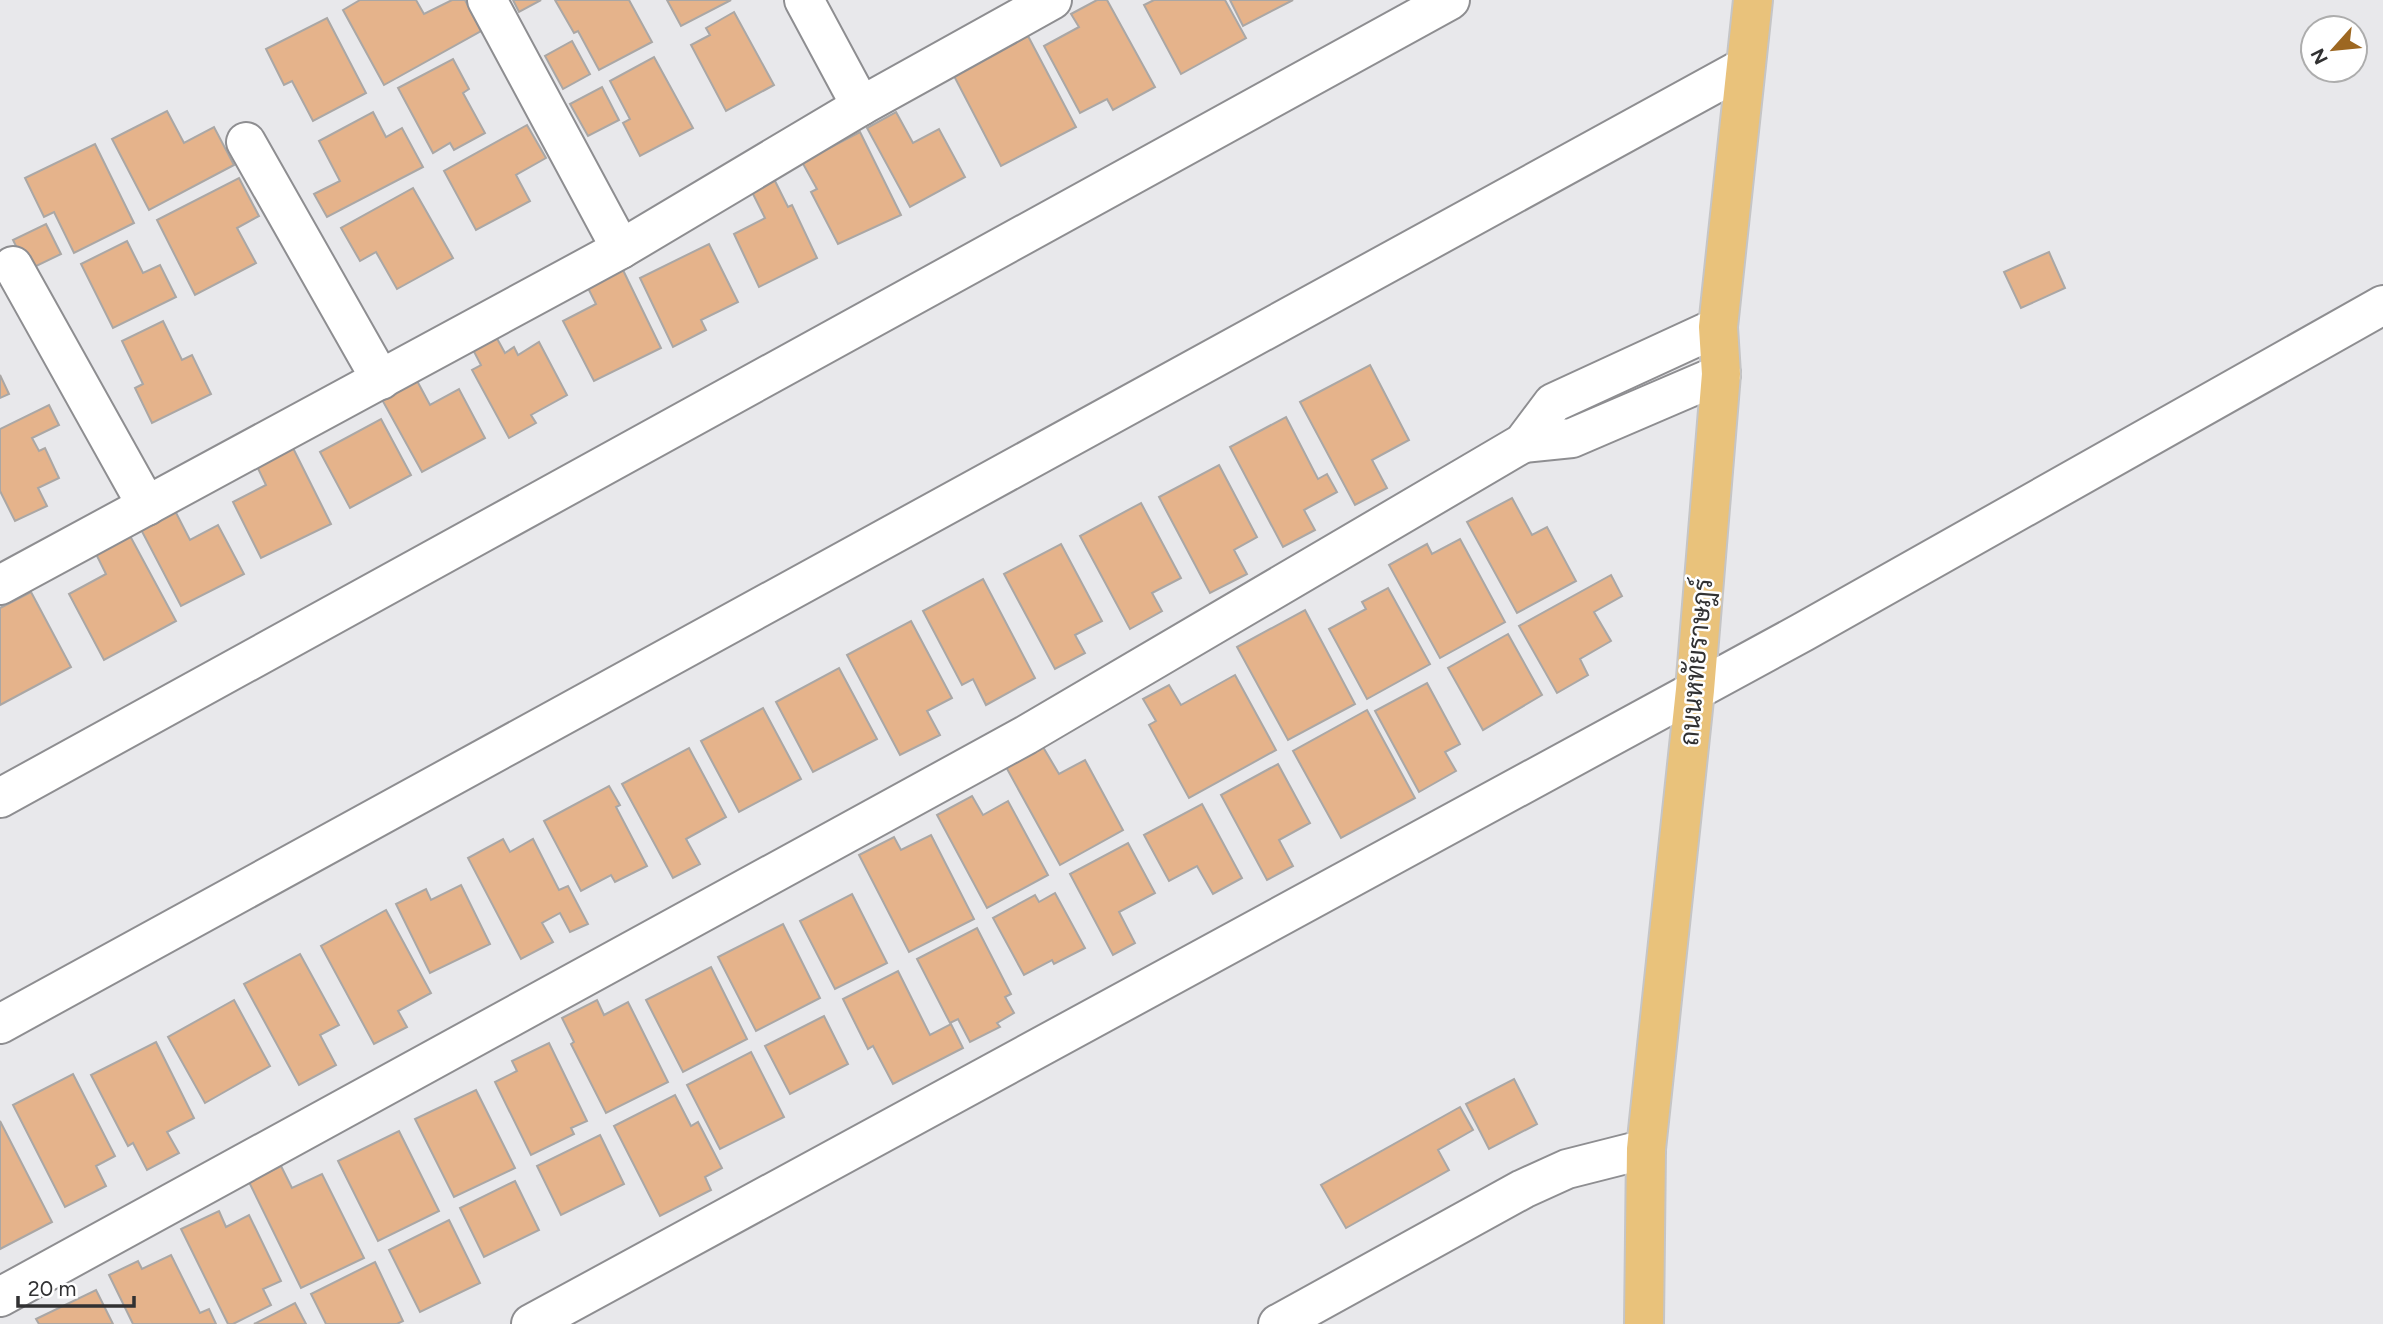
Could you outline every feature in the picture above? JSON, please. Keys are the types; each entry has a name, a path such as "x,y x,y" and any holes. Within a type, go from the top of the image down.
{"main road":[{"name":"ถนนหทัยราษฎร์","path":"1644,1324 1646,1149 1695,690 1721,374 1718,327 1752,0"}],"street":[{"path":"487,0 621,249"},
{"path":"804,0 861,106"},
{"path":"0,585 621,249 861,106 1052,0"},
{"path":"0,798 1450,0"},
{"path":"0,1024 1745,67"},
{"path":"246,142 381,380"},
{"path":"13,267 147,506"},
{"path":"531,1324 1803,632 2383,305"},
{"path":"0,1297 1026,735 1523,443 1553,403 1718,327"},
{"path":"1523,443 1572,438 1721,374"},
{"path":"1278,1324 1523,1189 1567,1169 1646,1149"}],"building":[{"path":"360,0 416,0 424,14 452,0 465,0 481,31 384,85 343,10"},
{"path":"513,0 541,0 519,12"},
{"path":"555,0 629,0 652,42 599,70 578,31 574,33"},
{"path":"667,0 731,0 681,26"},
{"path":"1097,0 1107,0 1155,87 1113,110 1107,99 1080,113 1044,46 1079,27 1071,14"},
{"path":"1154,0 1225,0 1246,38 1181,74 1144,5"},
{"path":"1230,0 1293,0 1243,26"},
{"path":"734,12 774,85 726,111 691,45 710,35 706,28"},
{"path":"327,18 366,93 313,121 292,81 284,85 266,49"},
{"path":"1028,36 1076,127 1001,166 954,76"},
{"path":"572,41 590,74 563,89 545,56"},
{"path":"654,57 693,128 640,156 623,123 630,119 610,81"},
{"path":"453,59 469,89 463,93 485,133 454,150 450,143 433,153 398,88"},
{"path":"602,87 619,120 588,136 570,104"},
{"path":"167,111 184,143 214,127 234,165 149,210 112,139"},
{"path":"373,112 386,137 402,128 423,167 327,217 314,194 340,181 319,141"},
{"path":"896,112 913,143 939,129 965,177 910,207 867,128"},
{"path":"527,125 546,158 516,175 530,201 476,230 444,171"},
{"path":"860,132 901,215 838,244 811,192 817,189 802,162"},
{"path":"95,144 134,223 74,253 54,212 44,217 25,178"},
{"path":"773,177 788,207 792,205 817,258 759,287 734,234 765,218 750,188"},
{"path":"239,178 259,216 237,228 256,263 195,295 157,220"},
{"path":"413,188 453,258 397,289 376,252 360,261 341,228"},
{"path":"46,224 61,254 28,270 13,240"},
{"path":"127,241 143,273 160,265 176,297 113,328 81,264"},
{"path":"709,244 738,302 701,320 706,330 673,347 640,278"},
{"path":"2049,252 2065,288 2021,308 2004,272"},
{"path":"622,268 661,348 594,381 563,321 596,304 587,286"},
{"path":"163,321 182,360 192,355 211,394 152,423 135,388 143,384 122,341"},
{"path":"494,333 505,353 514,347 518,355 539,342 567,395 531,415 536,423 509,438 472,370 481,365 471,346"},
{"path":"1370,365 1409,440 1372,460 1387,488 1355,505 1300,402"},
{"path":"0,375 9,394 0,398"},
{"path":"415,377 430,405 459,389 485,438 422,472 380,396"},
{"path":"49,405 59,425 32,438 39,451 45,448 59,478 38,488 47,506 15,521 0,491 0,429"},
{"path":"1286,417 1318,479 1327,474 1337,492 1304,510 1315,530 1283,547 1230,447"},
{"path":"381,419 411,475 350,508 320,452"},
{"path":"289,440 331,524 261,558 233,502 266,485 253,458"},
{"path":"1219,465 1257,537 1234,550 1247,574 1210,593 1159,497"},
{"path":"1512,498 1532,535 1547,527 1576,581 1517,613 1467,522"},
{"path":"170,501 190,540 218,525 244,574 181,606 136,520"},
{"path":"1141,503 1181,578 1152,593 1162,611 1130,629 1080,536"},
{"path":"129,534 176,621 104,660 69,594 106,574 95,552"},
{"path":"1460,539 1505,622 1440,658 1389,565 1427,544 1432,554"},
{"path":"1061,544 1102,621 1075,635 1085,653 1055,669 1004,574"},
{"path":"1611,575 1622,596 1594,612 1611,641 1580,659 1588,675 1557,693 1519,626"},
{"path":"983,579 1035,678 986,705 973,679 962,685 923,611"},
{"path":"1388,588 1430,664 1367,699 1329,629 1366,609 1362,602"},
{"path":"31,592 71,667 0,705 0,608"},
{"path":"1305,610 1355,704 1288,740 1237,647"},
{"path":"911,621 952,698 927,711 940,735 900,755 847,655"},
{"path":"1508,634 1542,695 1483,730 1448,668"},
{"path":"839,668 877,739 813,772 776,702"},
{"path":"1235,675 1276,750 1189,798 1149,725 1156,721 1143,699 1169,685 1181,705"},
{"path":"1427,683 1460,744 1445,752 1456,771 1419,792 1375,711"},
{"path":"763,708 801,779 739,812 701,741"},
{"path":"1367,710 1415,798 1341,838 1293,751"},
{"path":"1043,747 1059,774 1085,760 1123,830 1060,865 1006,767"},
{"path":"689,748 726,817 686,839 700,864 673,878 622,784"},
{"path":"1278,764 1310,823 1279,840 1293,866 1267,880 1221,795"},
{"path":"609,786 620,805 616,807 647,866 615,882 611,875 581,891 544,821"},
{"path":"972,796 983,815 1008,801 1048,875 987,908 937,815"},
{"path":"1202,804 1242,878 1213,894 1197,866 1169,881 1144,835"},
{"path":"931,835 974,919 909,952 859,855 894,837 901,850"},
{"path":"503,839 510,852 533,839 559,890 568,886 588,924 570,932 560,913 542,923 553,942 521,959 468,858"},
{"path":"1128,843 1155,893 1119,912 1135,943 1113,955 1070,874"},
{"path":"461,885 490,944 430,973 396,904 426,889 431,900"},
{"path":"1055,893 1085,948 1054,964 1052,960 1024,975 993,918 1035,895 1039,902"},
{"path":"852,894 887,963 835,989 800,921"},
{"path":"386,910 431,993 398,1011 407,1027 374,1044 321,946"},
{"path":"783,924 820,998 756,1031 718,957"},
{"path":"977,928 1011,994 1005,997 1014,1013 997,1023 1000,1027 970,1042 958,1019 950,1023 917,959"},
{"path":"300,954 339,1025 320,1035 336,1065 299,1085 244,984"},
{"path":"711,967 747,1039 683,1072 646,1000"},
{"path":"898,971 930,1035 951,1024 963,1048 893,1084 873,1046 868,1049 843,999"},
{"path":"234,1000 270,1066 205,1103 168,1037"},
{"path":"597,1000 604,1015 628,1002 668,1082 606,1113 571,1044 574,1042 562,1018"},
{"path":"824,1016 848,1064 790,1094 765,1046"},
{"path":"156,1042 194,1118 167,1132 179,1153 147,1170 133,1143 128,1146 91,1075"},
{"path":"549,1043 587,1121 571,1128 574,1134 531,1155 495,1082 517,1071 512,1061"},
{"path":"751,1052 784,1117 720,1149 687,1085"},
{"path":"73,1074 115,1156 96,1166 106,1186 65,1207 13,1105"},
{"path":"1514,1079 1537,1124 1489,1149 1466,1104"},
{"path":"476,1090 515,1168 454,1197 415,1119"},
{"path":"675,1095 691,1126 698,1122 722,1168 705,1177 711,1190 660,1216 614,1126"},
{"path":"1460,1107 1473,1130 1438,1150 1449,1170 1346,1228 1321,1185"},
{"path":"0,1121 52,1222 0,1249"},
{"path":"399,1131 439,1211 378,1241 338,1161"},
{"path":"600,1135 624,1184 561,1215 537,1166"},
{"path":"281,1166 292,1188 322,1174 364,1258 301,1288 249,1182"},
{"path":"515,1181 539,1230 484,1257 460,1208"},
{"path":"219,1211 226,1227 249,1215 281,1281 263,1289 271,1305 233,1324 228,1324 181,1229"},
{"path":"449,1220 480,1283 420,1312 389,1250"},
{"path":"171,1255 200,1313 209,1309 216,1324 133,1324 109,1275 138,1261 142,1269"},
{"path":"375,1262 403,1321 397,1324 326,1324 311,1294"},
{"path":"96,1290 113,1324 39,1324 36,1319"},
{"path":"295,1303 306,1324 254,1324"}]}
